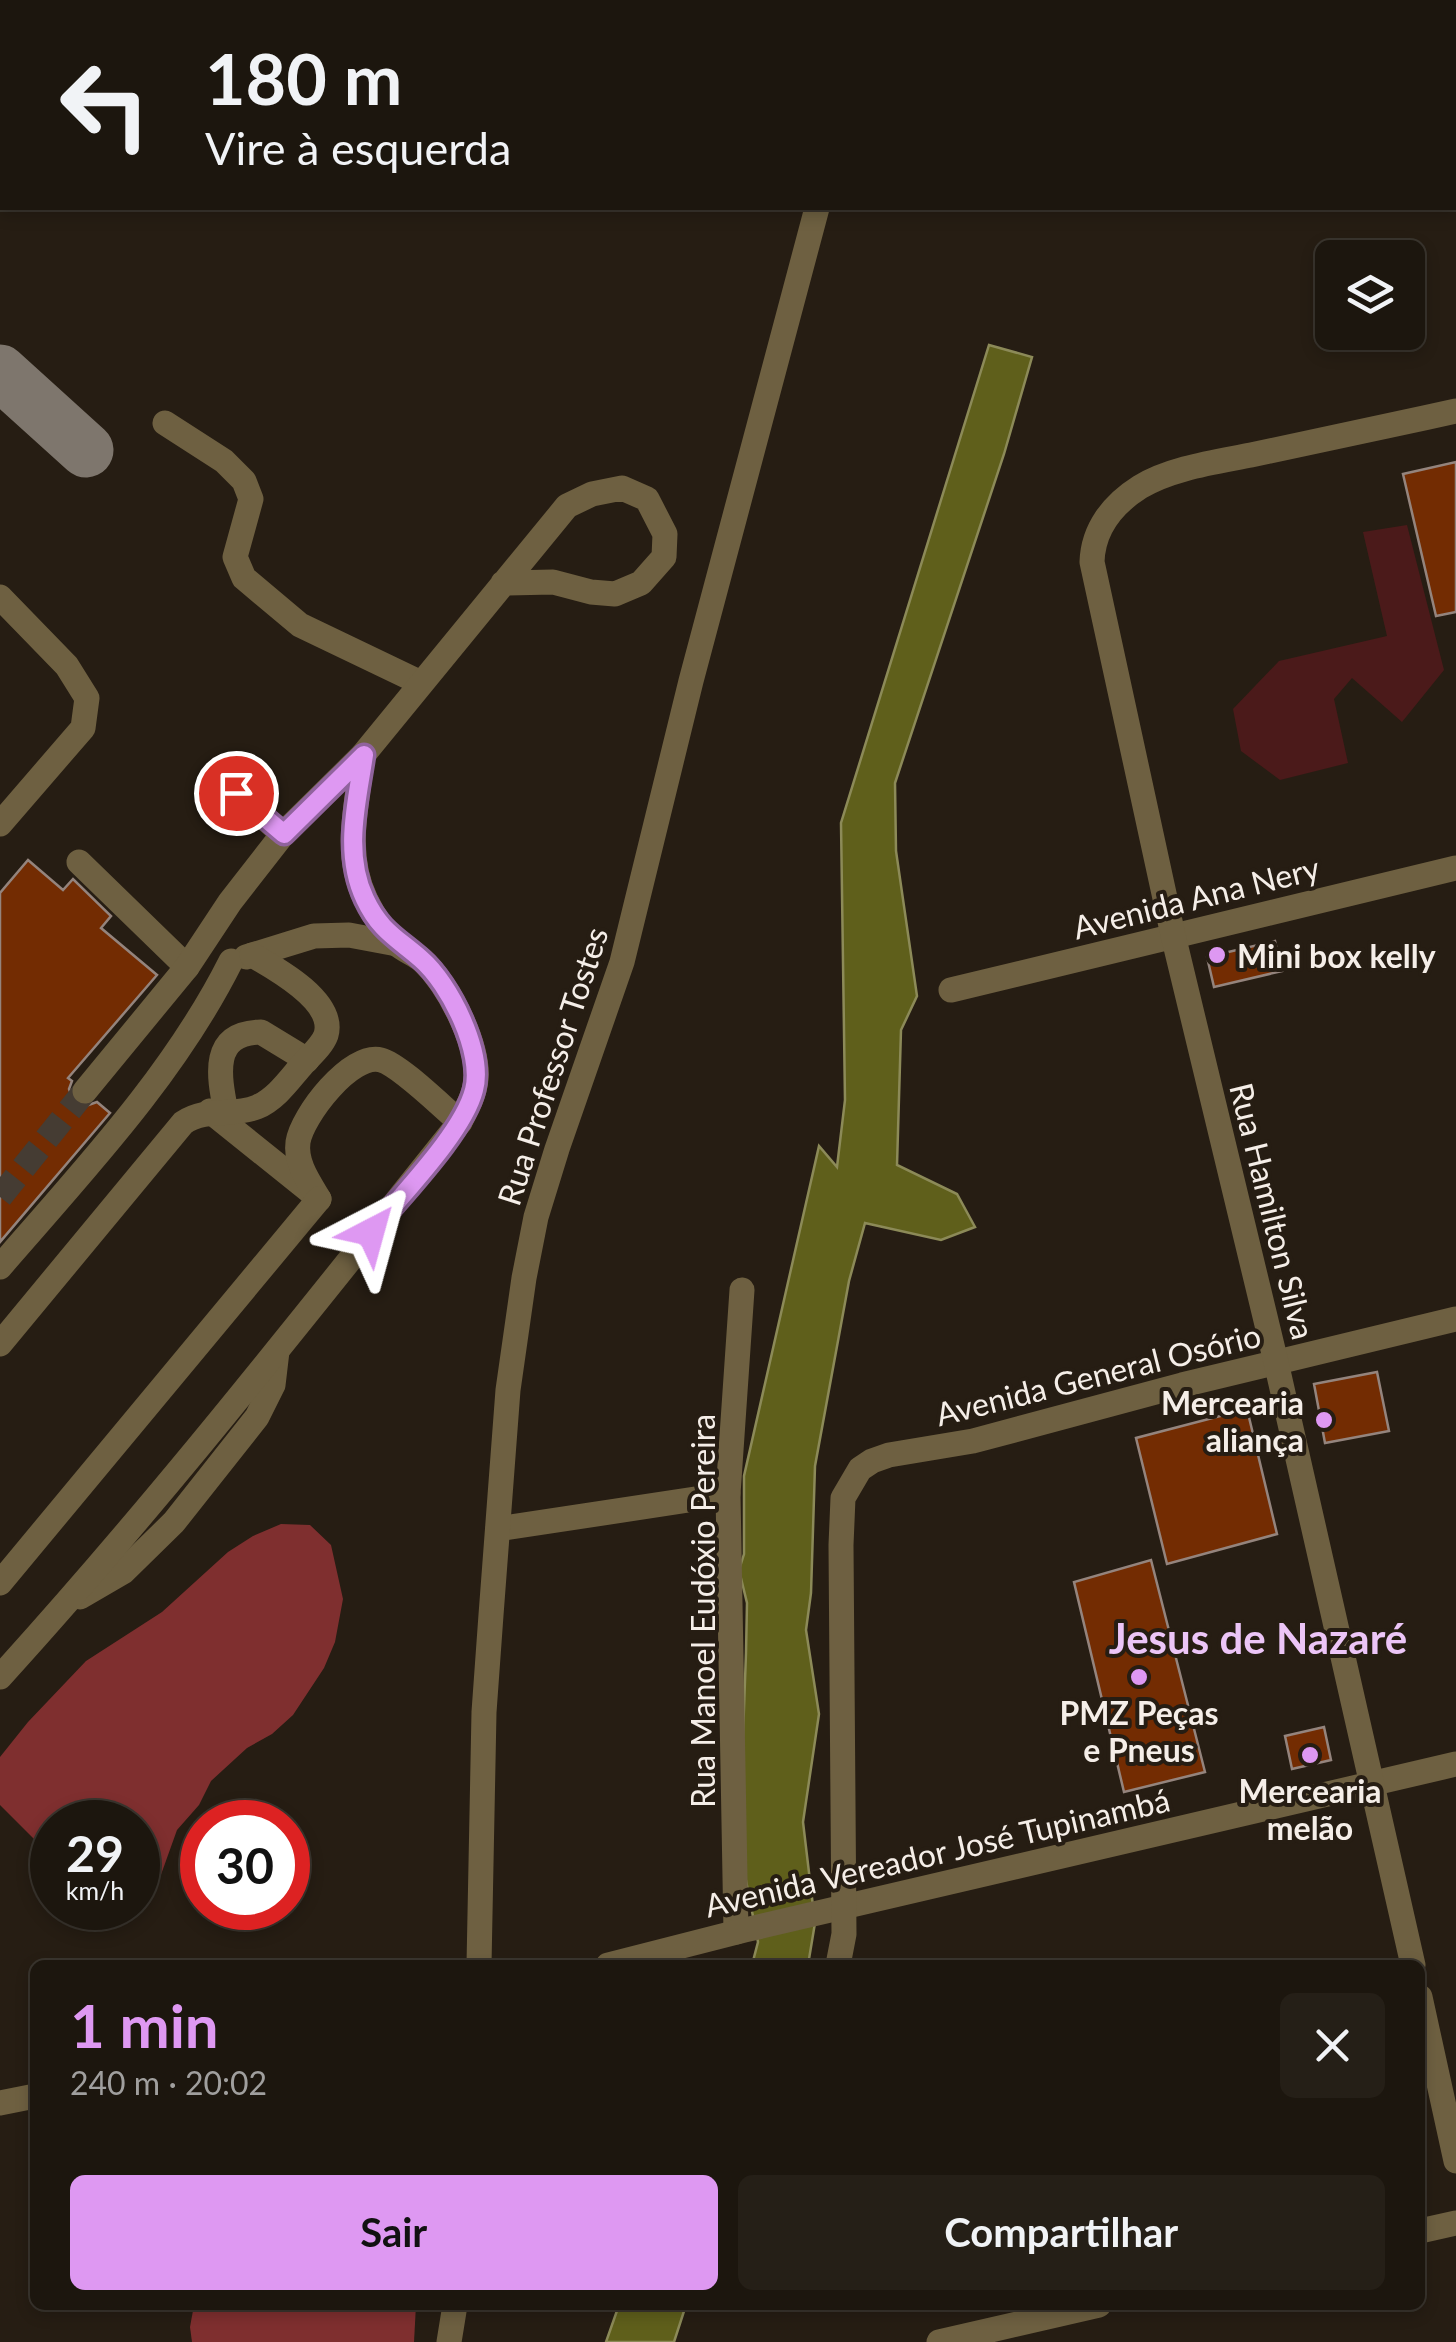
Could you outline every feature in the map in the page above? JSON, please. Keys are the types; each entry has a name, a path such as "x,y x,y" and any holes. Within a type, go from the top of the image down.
{"street":[{"name":"Rua Professor Tostes","path":"479,1960 484,1712 508,1390 536,1217 622,962 691,681 817,210"},
{"name":"Rua Hamilton Silva","path":"1412,1960 1276,1362 1173,935 1092,562 1096,534 1103,522 1140,487 1210,464 1456,411"},
{"path":"166,423 224,461 244,481 251,499 235,557 244,578 300,625 421,683"},
{"path":"84,1092 187,967 230,902 284,834 364,755 566,506 592,494 622,488 647,499 664,534 664,557 641,583 616,594 553,582 503,584"},
{"path":"0,596 67,666 87,698 82,728 0,824"},
{"path":"0,1677 63,1608 277,1351 460,1122 474,1092 477,1073 463,1023 438,978 422,960 398,944 364,898 353,856 352,832 364,755"},
{"path":"236,793 284,834"},
{"path":"79,862 187,967"},
{"name":"Avenida Ana Nery","path":"951,990 1456,868"},
{"path":"187,967 242,958 314,936 349,935 398,944"},
{"path":"0,1344 183,1123 218,1111 256,1107 284,1086 326,1036 326,1020 311,996 282,972 242,958"},
{"path":"0,1266 116,1132 242,958"},
{"path":"218,1111 220,1058 242,1036 261,1032 307,1060"},
{"path":"320,1199 304,1175 298,1141 317,1105 358,1063 381,1060 396,1068 460,1122"},
{"path":"218,1111 320,1199"},
{"path":"0,1583 320,1199"},
{"name":"Rua Manoel Eudóxio Pereira","path":"740,1931 728,1494 742,1290"},
{"name":"Avenida General Osório","path":"833,1909 843,1498 860,1470 889,1455 973,1442 1456,1318"},
{"path":"498,1529 728,1494"},
{"name":"Avenida Vereador José Tupinambá","path":"627,1960 1456,1764"},
{"path":"833,1909 844,1934 839,1960"},
{"path":"1425,2019 1456,2161"},
{"path":"0,2102 30,2097"},
{"path":"1425,2230 1456,2223"},
{"path":"449,2342 454,2310"},
{"path":"938,2342 1078,2310"}],"shaded area":[{"path":"989,345 1032,357 1004,454 895,783 896,851 917,996 901,1030 897,1165 957,1194 975,1227 941,1240 865,1223 849,1281 815,1466 806,1630 819,1714 803,1822 815,1923 809,1960 753,1960 758,1942 739,1845 747,1603 739,1570 744,1554 744,1476 819,1146 837,1167 845,1100 841,823"},
{"path":"1407,525 1444,670 1402,722 1352,678 1334,699 1348,763 1280,780 1241,751 1233,709 1279,661 1387,636 1363,532"},
{"path":"281,1524 310,1525 331,1545 343,1599 335,1642 324,1668 293,1715 272,1734 247,1748 211,1781 202,1800 180,1800 180,1827 160,1877 160,1800 30,1800 30,1835 0,1805 0,1757 86,1661 162,1612 228,1552"},
{"path":"193,2310 416,2310 414,2342 192,2342"},
{"path":"617,2310 684,2310 674,2342 606,2342"}],"building":[{"path":"1456,462 1456,612 1436,616 1403,474"},
{"path":"28,860 63,890 73,879 111,916 101,928 157,975 68,1078 72,1081 69,1089 74,1103 83,1107 97,1102 110,1113 0,1242 0,893"},
{"path":"1275,941 1282,971 1214,987 1207,957"},
{"path":"1377,1372 1389,1431 1325,1443 1314,1384"},
{"path":"1247,1409 1277,1534 1167,1564 1136,1438"},
{"name":"PMZ Peças e Pneus","path":"1151,1560 1205,1772 1124,1792 1074,1582"},
{"path":"1324,1727 1331,1760 1292,1769 1285,1736"}],"taxiway":[{"path":"0,372 86,450"}],"tunnel":[{"path":"0,1197 85,1091"}],"place":[{"name":"Mini box kelly","path":"1217,955"},
{"name":"Mercearia aliança","path":"1324,1420"},
{"name":"PMZ Peças e Pneus","path":"1139,1677"},
{"name":"Mercearia melão","path":"1310,1755"}],"district":[{"name":"Jesus de Nazaré","path":"1258,1638"}],"route":[{"path":"236,793 284,834 364,755 352,832 353,856 364,898 398,944 422,960 438,978 453,1002 470,1045 477,1073 474,1092 460,1122 371,1232"}]}
